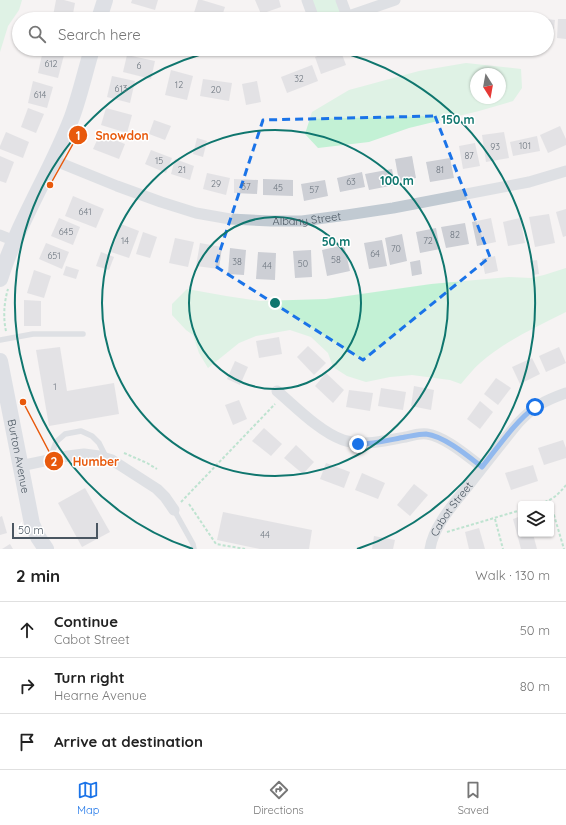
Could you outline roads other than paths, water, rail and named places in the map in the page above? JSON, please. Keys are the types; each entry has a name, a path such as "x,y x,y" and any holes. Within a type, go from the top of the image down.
{"street":[{"path":"102,12 105,0"},
{"path":"307,0 311,12"},
{"path":"341,0 342,12"},
{"path":"360,12 395,0"},
{"path":"4,283 15,241 72,117 90,56"},
{"name":"Albany Street","path":"53,160 117,186 196,213 230,219 271,221 302,221 393,208 529,182 566,171"},
{"path":"0,235 15,241"},
{"name":"Burton Avenue","path":"0,361 32,524 38,538 46,549"},
{"name":"Cabot Street","path":"430,549 433,536 456,502 518,422 526,413 535,407 547,400 566,393"},
{"path":"280,394 318,426 332,435 344,440 358,444 367,444 427,434 454,446 482,467"},
{"path":"20,466 84,454 99,456 112,460 157,489 174,510"}],"lane":[{"path":"0,340 33,334 83,334"},
{"path":"51,460 56,442 64,434 81,431 92,436 99,443 106,458"},
{"path":"174,510 193,544 194,549"}],"place":[{"name":"Snowdon","path":"50,185"},
{"name":"Humber","path":"23,402"}]}
